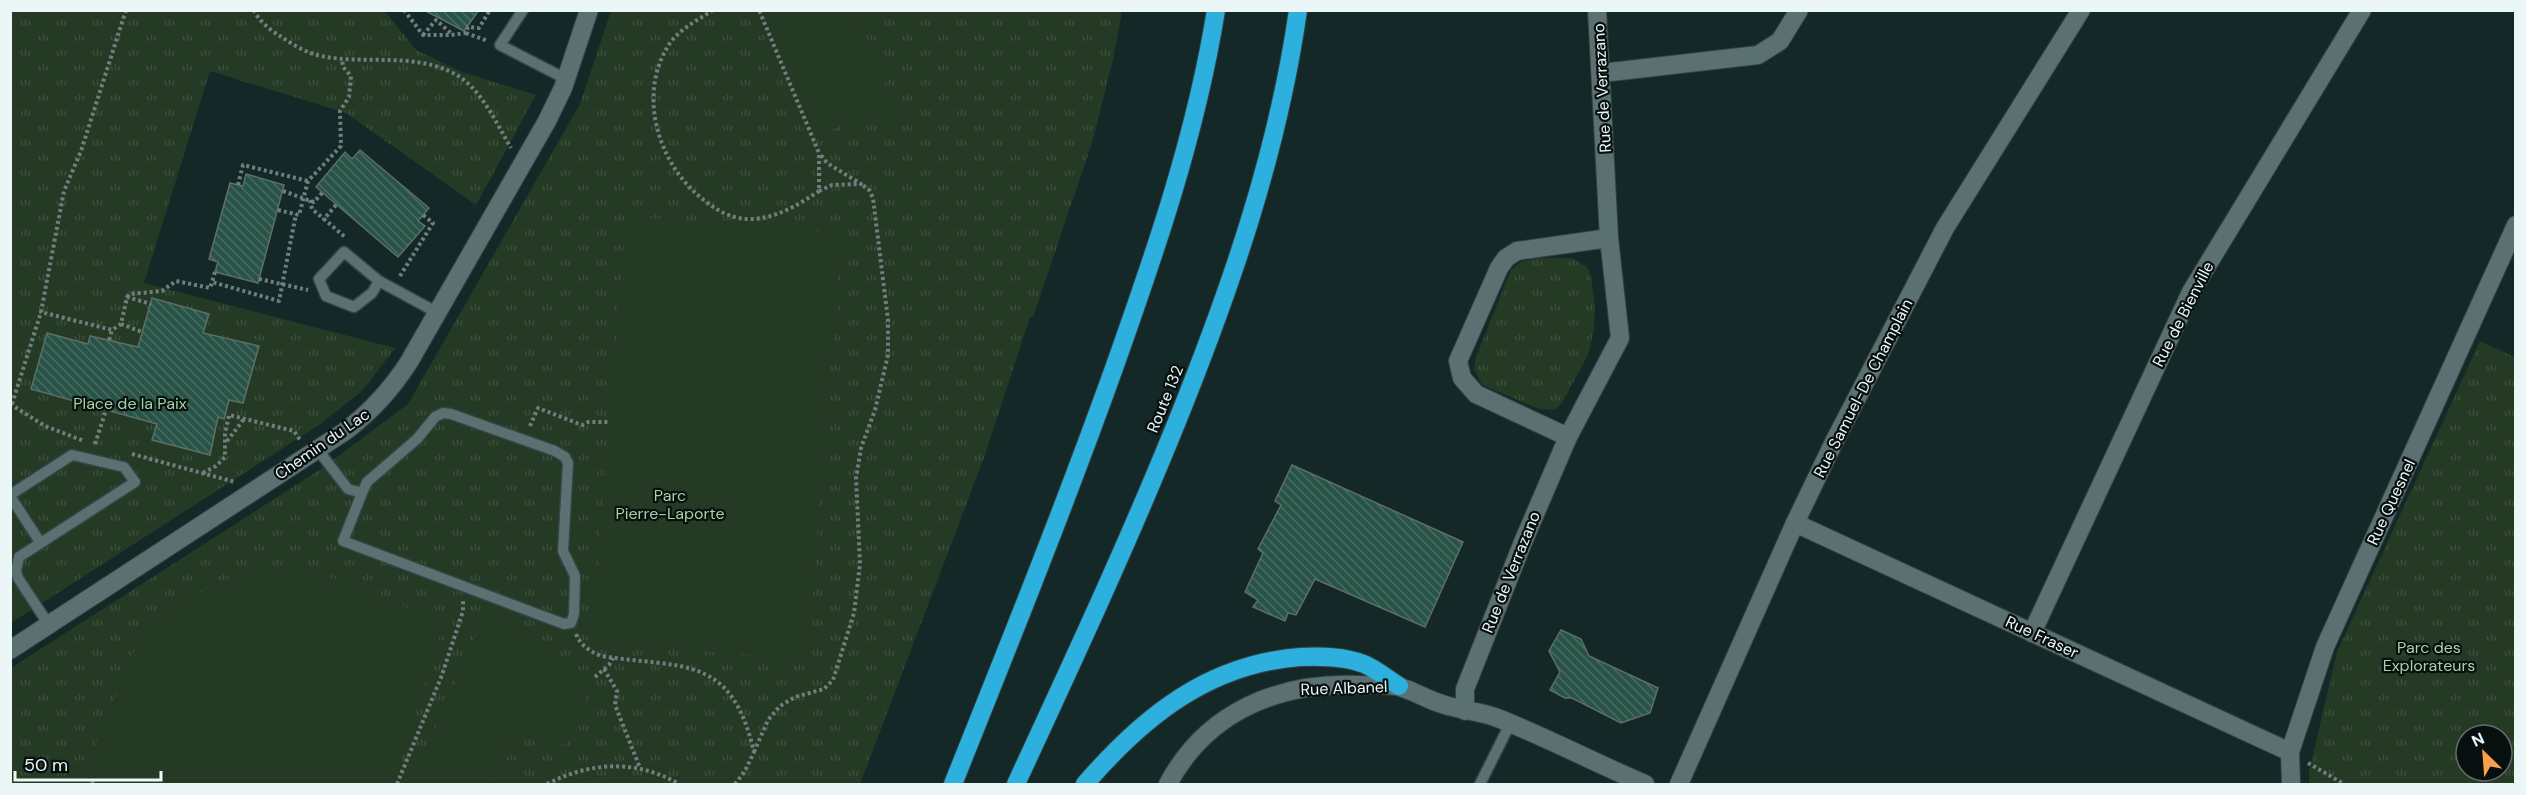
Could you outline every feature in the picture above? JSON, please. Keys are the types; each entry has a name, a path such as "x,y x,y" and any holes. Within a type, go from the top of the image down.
{"highway":[{"path":"953,784 1054,530 1149,268 1192,127 1216,10"},
{"name":"Route 132","path":"1016,784 1134,526 1221,310 1269,156 1286,82 1298,10"},
{"path":"1084,784 1122,745 1164,709 1193,689 1235,670 1277,659 1325,656 1365,664 1399,686"}],"street":[{"name":"Chemin du Lac","path":"10,650 318,450 361,420 389,392 438,313 537,139 566,79 589,10"},
{"name":"Rue de Verrazano","path":"1465,711 1465,689 1522,542 1568,437 1620,338 1609,238 1597,10"},
{"path":"1602,73 1758,55 1780,41 1799,10"},
{"name":"Rue Samuel-De Champlain","path":"1679,784 1795,523 1834,442 1945,228 2081,10"},
{"name":"Rue de Bienville","path":"2032,633 2191,292 2362,10"},
{"name":"Rue Quesnel","path":"2291,784 2290,752 2325,647 2514,230"},
{"path":"1568,437 1476,394 1462,378 1458,361 1499,268 1506,258 1517,250 1609,238"},
{"name":"Rue Fraser","path":"1795,523 2290,752"},
{"name":"Rue Albanel","path":"1168,784 1184,759 1204,737 1228,717 1257,701 1292,690 1324,685 1399,686 1443,705 1491,716 1645,784"}],"lane":[{"path":"523,10 500,45 566,79"},
{"path":"379,280 372,293 354,308 326,296 319,279 344,252 379,280 438,313"},
{"path":"443,413 524,440 555,451 565,457 568,463 562,551 575,576 574,614 571,623 564,624 343,541 367,482 417,439 435,417 443,413"},
{"path":"318,450 348,489 362,493"},
{"path":"40,542 10,496 72,455 124,467 135,482 19,557 16,572 48,625"},
{"path":"1480,784 1510,724"}],"path":[{"path":"75,438 45,426 11,404 41,312 64,191 81,152 126,10"},
{"path":"404,10 423,35"},
{"path":"466,33 468,27 479,28 490,10"},
{"path":"713,10 683,28 670,44 656,80 656,126 661,145 674,171 710,206 728,216 747,219 761,218 784,211 832,185 861,184"},
{"path":"735,784 745,771 768,720 780,706 795,697 824,689 833,680 854,614 860,564 856,478 861,448 874,410 888,355 888,320 873,198 869,190 827,164 819,153 759,10"},
{"path":"253,12 272,32 295,46 319,56 416,62 454,73 481,99 512,149"},
{"path":"423,35 436,20 452,34"},
{"path":"423,35 466,33 500,45"},
{"path":"278,210 299,215 308,181 341,146 340,111 349,97 351,76 343,67 342,59"},
{"path":"819,153 819,191"},
{"path":"238,185 243,165 308,181"},
{"path":"283,191 314,202 322,193"},
{"path":"310,200 312,209 324,219"},
{"path":"212,282 279,301 296,214"},
{"path":"400,277 434,223 423,215"},
{"path":"109,340 112,330 121,324 127,297 130,294 162,291 176,281 210,288 215,272"},
{"path":"259,279 325,294"},
{"path":"127,297 151,304"},
{"path":"41,312 112,330"},
{"path":"121,324 142,332"},
{"path":"524,440 538,408 582,425 588,422 609,422"},
{"path":"102,446 95,444 105,410"},
{"path":"202,474 225,458 227,414 294,431 300,441"},
{"path":"227,442 244,419"},
{"path":"130,454 236,482"},
{"path":"397,784 442,675 463,611 463,586"},
{"path":"571,623 579,642 590,651 613,658 688,667 705,672 735,700 744,718 754,752"},
{"path":"595,677 613,658"},
{"path":"604,669 617,691 615,705 640,768"},
{"path":"2290,752 2344,784"},
{"path":"547,784 566,774 608,765 640,768 679,784"}],"green space":[{"path":"798,10 855,11 866,38 876,47 882,59 880,69 887,87 897,91 905,108 901,115 885,121 879,110 869,111 840,126 807,138 760,26"},
{"name":"Place de la Paix","path":"11,11 385,11 416,50 462,72 536,95 476,205 346,113 210,71 144,283 395,348 363,390 319,425 11,623"},
{"name":"Parc Pierre-Laporte","path":"611,11 1122,11 1114,55 1092,143 1033,317 1030,317 985,455 860,784 11,784 11,668 324,467 408,404 580,104"},
{"path":"626,216 842,233 807,659 592,643"},
{"path":"1534,258 1572,258 1587,267 1591,276 1595,306 1594,329 1588,355 1562,403 1554,410 1539,409 1482,385 1474,369 1476,357 1511,270 1521,262"},
{"name":"Parc des Explorateurs","path":"2480,341 2515,357 2515,784 2309,784 2309,772 2337,652"},
{"path":"294,569 319,573 444,622 394,784 93,784 82,779 135,649 144,637 185,602 221,581 264,570"},
{"path":"484,615 555,645 550,658 595,677 566,745 520,726 495,784 412,784"},
{"path":"602,776 636,776 653,784 567,784"}],"building":[{"path":"424,10 479,10 464,31"},
{"path":"360,150 429,208 418,221 425,226 398,257 316,187 345,152 352,159"},
{"path":"246,174 284,185 258,283 215,272 218,262 209,259 230,183 243,186"},
{"path":"152,298 209,314 203,333 259,346 243,403 229,400 224,419 218,417 210,455 152,440 157,424 31,389 47,333 88,344 90,336 138,347"},
{"path":"1292,465 1463,542 1425,627 1315,579 1296,615 1288,613 1285,621 1253,607 1258,600 1245,592 1263,553 1258,549 1281,505 1275,501"},
{"path":"1561,630 1581,639 1589,656 1658,688 1650,713 1621,723 1572,698 1565,698 1550,690 1560,672 1549,651"}]}
